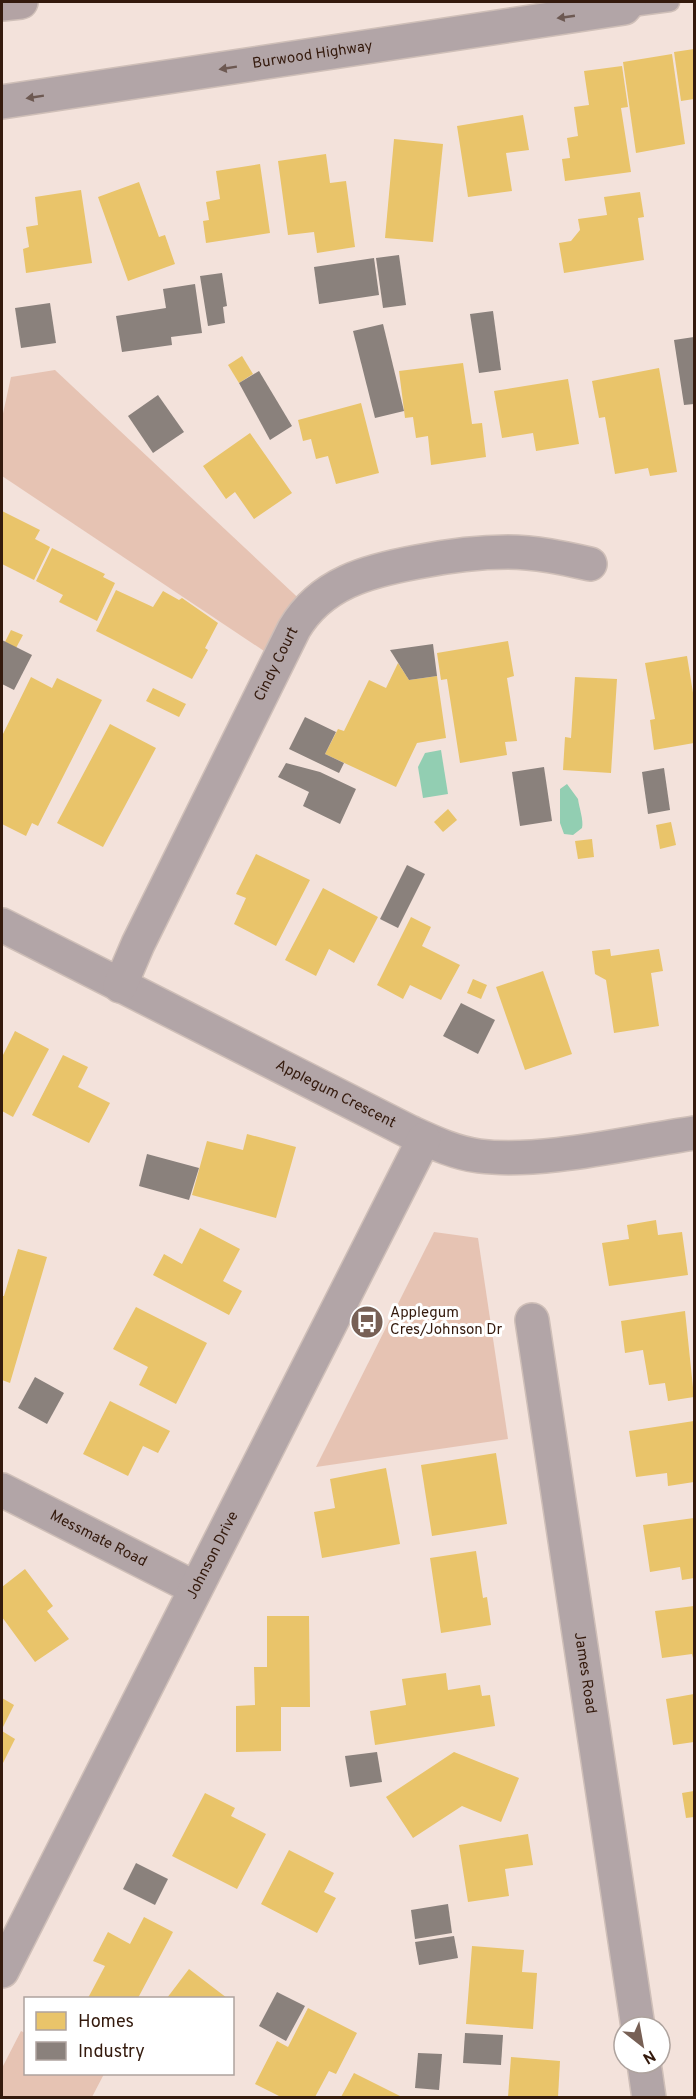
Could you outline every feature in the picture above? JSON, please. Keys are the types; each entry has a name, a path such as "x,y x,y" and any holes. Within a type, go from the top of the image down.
{"highway":[{"path":"2,4 21,2"}],"street":[{"name":"Burwood Highway","path":"2,102 626,5"},
{"name":"Cindy Court","path":"120,986 138,944 294,629 309,608 345,581 371,571 426,560 509,552 552,555 590,564"},
{"name":"Applegum Crescent","path":"2,925 424,1139 450,1150 479,1156 536,1156 694,1133"},
{"name":"Johnson Drive","path":"2,1971 424,1139"},
{"name":"James Road","path":"532,1320 636,2015"},
{"name":"Messmate Road","path":"2,1490 195,1588"},
{"path":"646,2075 649,2097"}],"lane":[{"name":"Burwood Highway","path":"626,5 670,2"}],"shaded area":[{"path":"55,370 309,608 279,661 2,476 2,418 11,377"},
{"path":"441,750 448,794 423,798 418,767 425,753"},
{"path":"567,784 578,799 582,822 582,828 573,835 564,834 560,823 560,789"},
{"path":"434,1232 478,1238 508,1439 316,1467"},
{"path":"21,2031 24,2032 24,2075 103,2075 92,2097 2,2097 2,2068"}],"building: Homes":[{"path":"694,49 694,99 681,101 674,52"},
{"path":"672,54 685,144 636,153 623,62"},
{"path":"622,66 628,107 621,108 631,172 565,181 562,159 570,158 567,138 578,136 574,107 589,105 584,71"},
{"path":"523,115 529,150 506,153 512,191 468,197 457,126"},
{"path":"394,139 443,144 433,242 385,238"},
{"path":"326,154 330,183 346,181 355,247 317,253 314,232 288,235 278,161"},
{"path":"260,164 270,233 206,243 203,221 209,220 206,202 220,199 216,171"},
{"path":"139,182 159,237 165,235 175,264 128,281 98,197"},
{"path":"81,190 92,263 26,273 23,249 29,247 26,227 38,225 35,197"},
{"path":"640,192 644,217 638,218 644,260 564,273 559,243 571,241 580,230 578,219 607,215 604,197"},
{"path":"242,356 253,374 239,383 228,365"},
{"path":"463,363 472,424 482,423 486,457 431,465 428,436 416,438 413,417 405,418 399,371"},
{"path":"659,368 677,472 650,476 648,468 615,474 605,417 599,418 592,381"},
{"path":"568,379 579,444 536,451 533,433 502,438 494,391"},
{"path":"361,403 379,473 336,484 328,456 316,459 311,439 303,441 298,420"},
{"path":"250,433 292,493 254,519 235,492 226,499 203,466"},
{"path":"2,511 40,530 35,539 50,547 34,580 2,564"},
{"path":"52,548 105,574 103,577 115,583 97,621 59,602 63,595 36,581"},
{"path":"116,590 153,607 163,591 179,600 182,598 218,623 205,648 208,650 192,679 96,631"},
{"path":"11,630 23,635 16,648 5,642"},
{"path":"508,641 514,676 507,678 517,741 505,742 507,755 460,763 447,679 441,680 437,653"},
{"path":"687,656 694,699 694,743 654,750 650,720 655,719 645,663"},
{"path":"398,663 409,680 437,676 446,738 417,743 396,787 325,754 338,729 344,731 369,680 386,688"},
{"path":"31,677 52,688 57,678 102,700 38,826 32,823 26,836 2,824 2,736"},
{"path":"575,677 617,679 611,773 563,770 565,737 571,738"},
{"path":"153,688 186,704 179,717 146,701"},
{"path":"110,724 156,748 103,847 57,823"},
{"path":"448,809 457,820 443,832 434,822"},
{"path":"671,822 676,845 660,849 656,825"},
{"path":"592,839 594,857 578,859 575,841"},
{"path":"256,854 310,880 276,946 234,924 246,898 236,894"},
{"path":"323,888 378,917 354,963 329,949 316,976 285,960"},
{"path":"411,917 431,927 422,946 460,965 441,1000 410,985 403,999 377,985"},
{"path":"610,949 611,956 659,949 663,971 651,973 659,1026 614,1033 606,980 595,974 592,951"},
{"path":"543,971 572,1054 525,1070 496,987"},
{"path":"473,979 487,985 481,999 467,993"},
{"path":"15,1031 49,1049 13,1117 2,1111 2,1057"},
{"path":"63,1055 88,1067 78,1087 110,1103 89,1143 32,1115"},
{"path":"247,1134 296,1147 276,1218 192,1195 207,1141 243,1150"},
{"path":"656,1220 658,1235 682,1232 688,1275 609,1286 602,1243 629,1239 627,1225"},
{"path":"200,1228 240,1249 223,1281 242,1291 229,1315 153,1275 164,1254 182,1264"},
{"path":"18,1249 47,1257 10,1383 2,1380 2,1296 4,1296"},
{"path":"136,1307 207,1343 176,1404 139,1385 148,1367 113,1349"},
{"path":"685,1311 694,1397 668,1401 665,1383 649,1385 643,1350 625,1353 621,1321"},
{"path":"110,1401 170,1431 158,1453 143,1446 128,1476 83,1454"},
{"path":"694,1421 694,1482 668,1486 667,1473 636,1477 629,1431"},
{"path":"496,1453 507,1524 432,1536 421,1465"},
{"path":"386,1468 400,1544 322,1558 314,1512 335,1508 330,1479"},
{"path":"694,1518 694,1578 682,1580 680,1567 650,1572 643,1525"},
{"path":"476,1551 483,1598 487,1597 491,1625 441,1633 430,1558"},
{"path":"25,1569 53,1606 47,1611 69,1639 35,1662 2,1617 2,1587"},
{"path":"694,1606 694,1662 692,1654 662,1658 655,1611"},
{"path":"267,1616 309,1616 310,1707 281,1707 281,1751 236,1752 236,1706 255,1705 254,1667 267,1667"},
{"path":"446,1673 448,1690 480,1685 482,1696 490,1695 495,1726 375,1745 370,1711 406,1705 402,1679"},
{"path":"694,1694 694,1742 673,1745 666,1699"},
{"path":"2,1698 14,1705 2,1729"},
{"path":"2,1731 15,1739 2,1765"},
{"path":"454,1752 519,1778 501,1822 462,1806 413,1838 386,1797"},
{"path":"694,1791 694,1817 686,1818 682,1793"},
{"path":"205,1793 235,1808 231,1816 266,1834 237,1889 172,1856"},
{"path":"528,1834 533,1865 505,1869 509,1896 468,1902 459,1845"},
{"path":"289,1850 334,1873 324,1892 336,1898 317,1933 261,1904"},
{"path":"144,1917 173,1932 139,1997 89,1997 105,1966 93,1961 108,1932 130,1944"},
{"path":"472,1946 524,1950 522,1972 537,1973 533,2029 466,2024"},
{"path":"189,1969 226,1997 168,1997"},
{"path":"308,2008 357,2033 336,2074 329,2071 315,2097 281,2097 255,2084 277,2041 288,2047"},
{"path":"511,2057 560,2061 558,2097 508,2097"},
{"path":"354,2073 402,2097 341,2097"}],"building: Industry":[{"path":"399,255 406,305 383,308 376,258"},
{"path":"374,258 379,295 319,304 314,267"},
{"path":"222,273 227,306 223,307 225,323 208,326 200,276"},
{"path":"195,284 202,333 171,337 172,345 122,352 116,316 166,308 163,289"},
{"path":"50,303 56,343 21,348 15,308"},
{"path":"493,311 501,370 479,373 470,314"},
{"path":"383,324 404,411 375,418 353,331"},
{"path":"694,337 694,404 684,405 674,340"},
{"path":"259,371 292,426 270,440 239,383"},
{"path":"158,395 184,432 153,453 128,416"},
{"path":"2,640 32,655 14,690 2,684"},
{"path":"433,644 437,676 409,680 390,650"},
{"path":"305,717 336,732 325,754 344,763 339,773 289,749"},
{"path":"286,763 320,772 356,789 340,824 303,806 309,792 278,777"},
{"path":"544,767 552,821 520,826 512,772"},
{"path":"664,768 670,810 648,814 642,772"},
{"path":"407,865 425,874 398,928 380,919"},
{"path":"461,1003 495,1020 478,1054 443,1036"},
{"path":"147,1154 199,1168 189,1200 139,1186"},
{"path":"35,1377 64,1393 47,1424 18,1408"},
{"path":"377,1752 382,1782 350,1787 345,1756"},
{"path":"136,1863 168,1879 155,1905 123,1889"},
{"path":"448,1904 452,1933 415,1939 411,1910"},
{"path":"454,1936 458,1958 419,1965 415,1942"},
{"path":"277,1992 305,2006 286,2041 259,2026"},
{"path":"465,2033 503,2035 501,2065 463,2063"},
{"path":"418,2053 442,2054 439,2090 415,2088"}],"place":[{"name":"Applegum Cres/Johnson Dr","path":"367,1322"}]}
